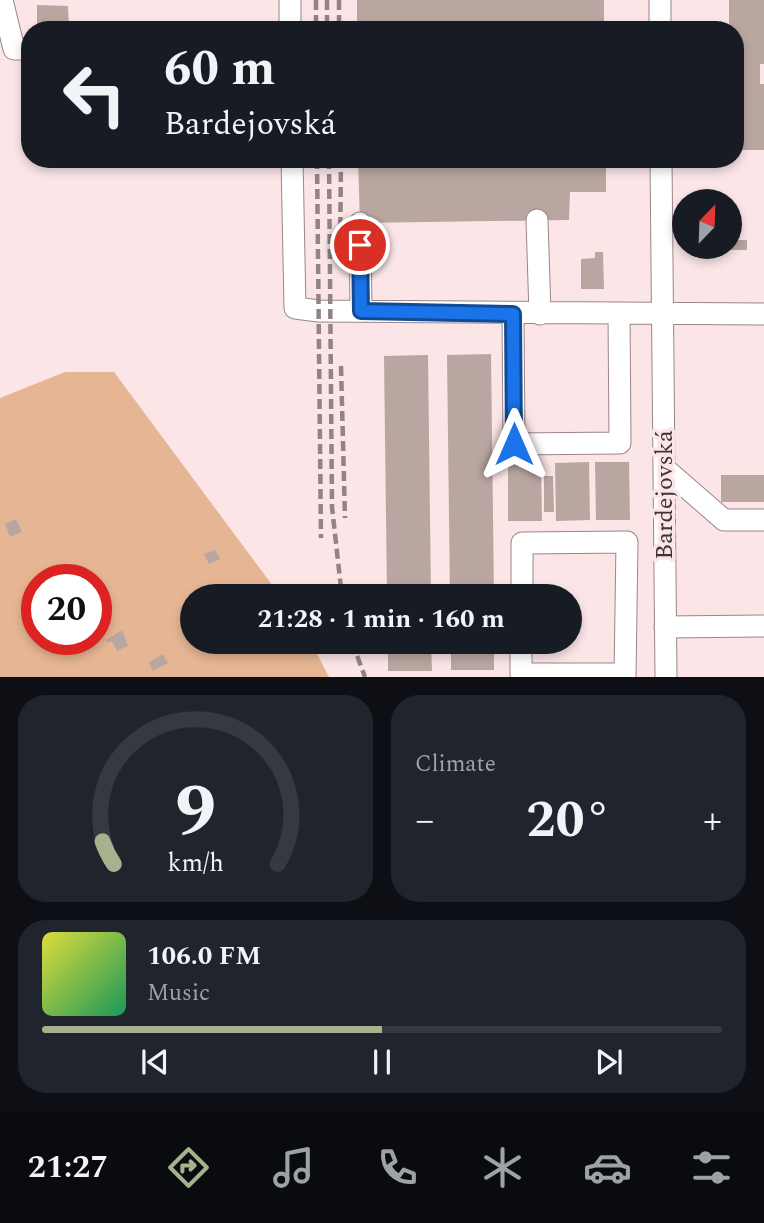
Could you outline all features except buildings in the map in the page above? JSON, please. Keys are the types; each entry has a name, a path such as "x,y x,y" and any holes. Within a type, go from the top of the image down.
{"street":[{"path":"2,0 14,49 21,49"},
{"path":"290,0 290,21"},
{"path":"660,0 660,21"},
{"path":"292,168 295,307 319,311 513,314 764,314"},
{"name":"Bardejovská","path":"662,168 666,677"},
{"path":"537,220 540,314"},
{"path":"360,223 361,311"},
{"path":"513,314 514,444 620,443 620,314"},
{"path":"664,468 724,520 764,520"},
{"path":"521,654 521,674 625,675 627,542 522,543 522,584"},
{"path":"665,627 764,626"}],"shaded area":[{"path":"65,372 114,372 271,584 180,584 180,654 317,654 329,677 0,677 0,398"}],"railway":[{"path":"316,0 316,21"},
{"path":"327,0 327,21"},
{"path":"339,0 339,21"},
{"path":"317,168 321,538"},
{"path":"329,168 332,507 341,584"},
{"path":"340,257 341,168"},
{"path":"341,366 345,518"},
{"path":"356,654 365,677"}],"route":[{"path":"360,245 361,311 513,314 514,444"}]}
